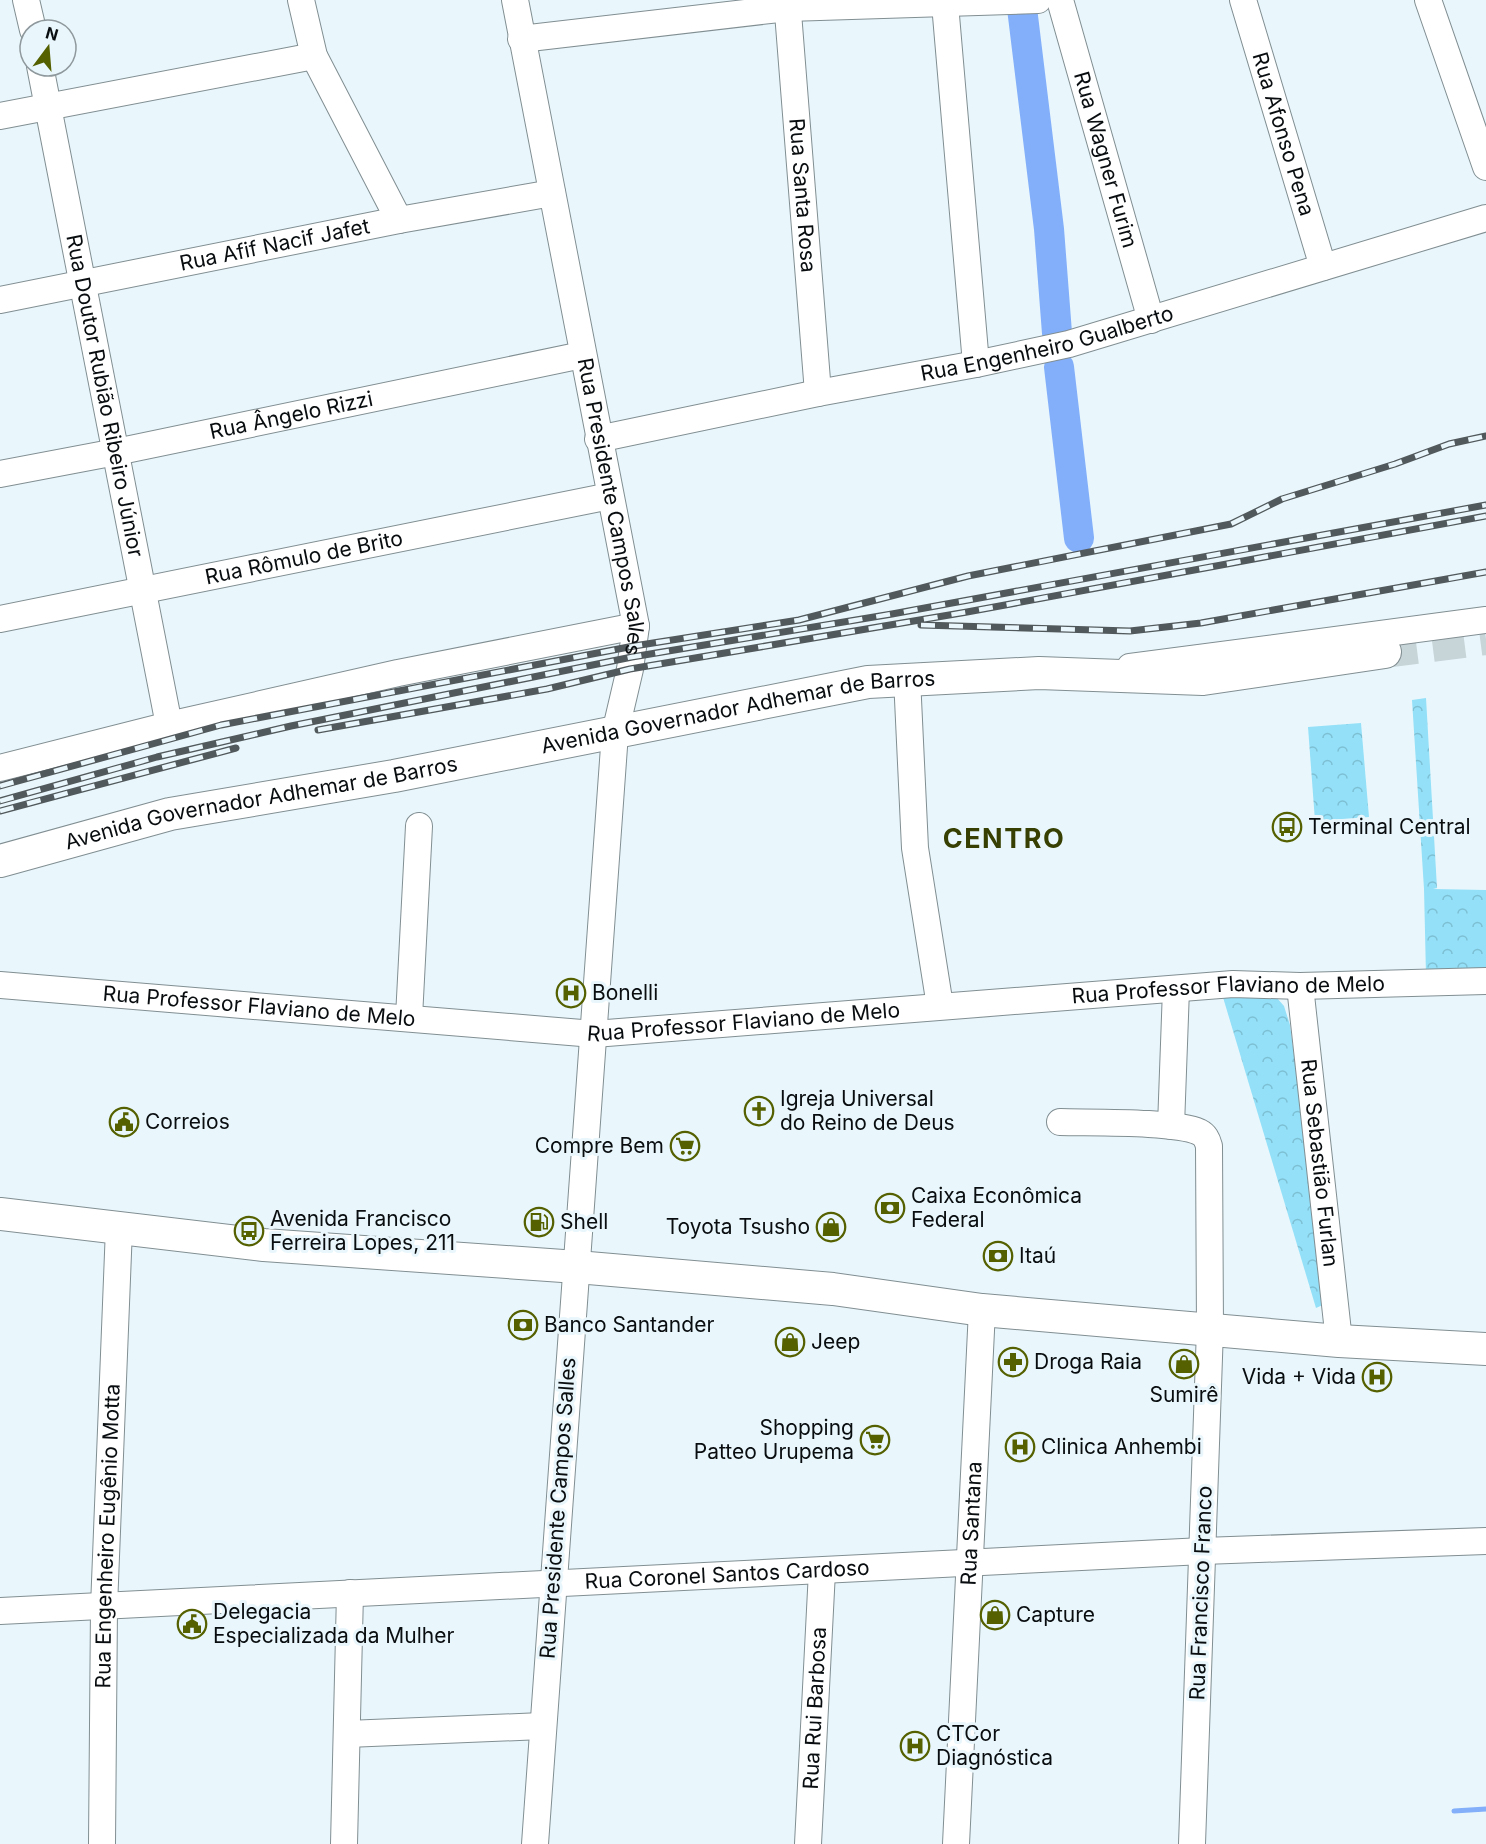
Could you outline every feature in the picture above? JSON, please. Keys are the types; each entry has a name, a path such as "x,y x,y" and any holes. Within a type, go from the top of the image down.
{"main road":[{"path":"1091,673 1170,679 1213,678 1385,652"},
{"name":"Avenida Governador Adhemar de Barros","path":"0,861 170,814 394,776 775,702 843,686 907,678 1091,673"},
{"path":"0,1214 333,1252 468,1257 833,1289 982,1310 1339,1341 1486,1349"}],"street":[{"path":"26,0 30,18"},
{"path":"301,0 314,56 399,220"},
{"name":"Rua Presidente Campos Salles","path":"515,0 598,439 636,626 630,669 615,733 535,1844"},
{"path":"521,39 787,4 945,4 1038,0"},
{"name":"Rua Wagner Furim","path":"1060,0 1151,320"},
{"name":"Rua Afonso Pena","path":"1243,0 1323,267"},
{"path":"1428,0 1486,167"},
{"name":"Rua Santa Rosa","path":"787,4 818,393"},
{"path":"945,4 976,364"},
{"path":"0,116 314,56"},
{"name":"Rua Doutor Rubião Ribeiro Júnior","path":"43,78 145,592 169,725"},
{"name":"Rua Afif Nacif Jafet","path":"0,300 399,220 552,193"},
{"name":"Rua Engenheiro Gualberto","path":"598,439 1069,344 1486,218"},
{"name":"Rua Ângelo Rizzi","path":"0,474 116,453 582,355"},
{"name":"Rua Rômulo de Brito","path":"0,619 145,592 610,496"},
{"path":"1486,620 1486,625"},
{"name":"Avenida Governador Adhemar de Barros","path":"1091,673 1486,620"},
{"path":"0,768 169,725 399,673 636,626"},
{"path":"907,678 915,848 940,1006"},
{"path":"409,1017 419,826"},
{"name":"Rua Professor Flaviano de Melo","path":"0,985 594,1034 1223,985 1300,986 1486,981"},
{"name":"Rua Sebastião Furlan","path":"1300,986 1339,1341"},
{"path":"1060,1122 1171,1126 1184,989"},
{"name":"Rua Francisco Franco","path":"1171,1126 1201,1132 1207,1139 1211,1161 1210,1329 1192,1844"},
{"name":"Rua Engenheiro Eugênio Motta","path":"102,1844 104,1607 119,1228"},
{"name":"Rua Santana","path":"957,1844 982,1310"},
{"name":"Rua Coronel Santos Cardoso","path":"0,1611 1203,1551 1486,1541"},
{"name":"Rua Rui Barbosa","path":"808,1844 822,1571"},
{"path":"344,1844 350,1593"},
{"path":"348,1734 542,1726"}],"green space":[{"path":"1426,698 1437,888 1433,889 1486,890 1486,973 1426,975 1424,889 1412,700"},
{"path":"1361,723 1369,817 1315,821 1308,727"},
{"path":"1222,994 1277,998 1284,1006 1290,1025 1327,1303 1316,1308"}],"waterway":[{"path":"1021,0 1049,229 1057,333"},
{"path":"1059,367 1079,538"},
{"path":"1454,1811 1486,1809"}],"tunnel":[{"path":"1385,652 1486,639"}],"railway":[{"path":"0,786 221,725 634,646 799,620 968,576 1231,524 1282,499 1395,464 1449,444 1486,436"},
{"path":"0,801 157,757 291,726 632,657 892,614 1486,505"},
{"path":"318,730 547,689 630,669 967,612 1486,516"},
{"path":"921,625 1130,631 1201,623 1486,572"},
{"path":"0,811 236,748"}],"place":[{"name":"Terminal Central","path":"1287,827"},
{"name":"Bonelli","path":"571,993"},
{"name":"Igreja Universal do Reino de Deus","path":"759,1111"},
{"name":"Correios","path":"124,1122"},
{"name":"Compre Bem","path":"685,1146"},
{"name":"Caixa Econômica Federal","path":"890,1208"},
{"name":"Shell","path":"539,1222"},
{"name":"Toyota Tsusho","path":"831,1227"},
{"name":"Avenida Francisco Ferreira Lopes, 211","path":"249,1231"},
{"name":"Itaú","path":"998,1256"},
{"name":"Banco Santander","path":"523,1325"},
{"name":"Jeep","path":"790,1342"},
{"name":"Droga Raia","path":"1013,1362"},
{"name":"Sumirê","path":"1184,1364"},
{"name":"Vida + Vida","path":"1377,1377"},
{"name":"Shopping Patteo Urupema","path":"875,1440"},
{"name":"Clinica Anhembi","path":"1020,1447"},
{"name":"Capture","path":"995,1615"},
{"name":"Delegacia Especializada da Mulher","path":"192,1624"},
{"name":"CTCor Diagnóstica","path":"915,1746"}],"district":[{"name":"CENTRO","path":"1004,839"}]}
